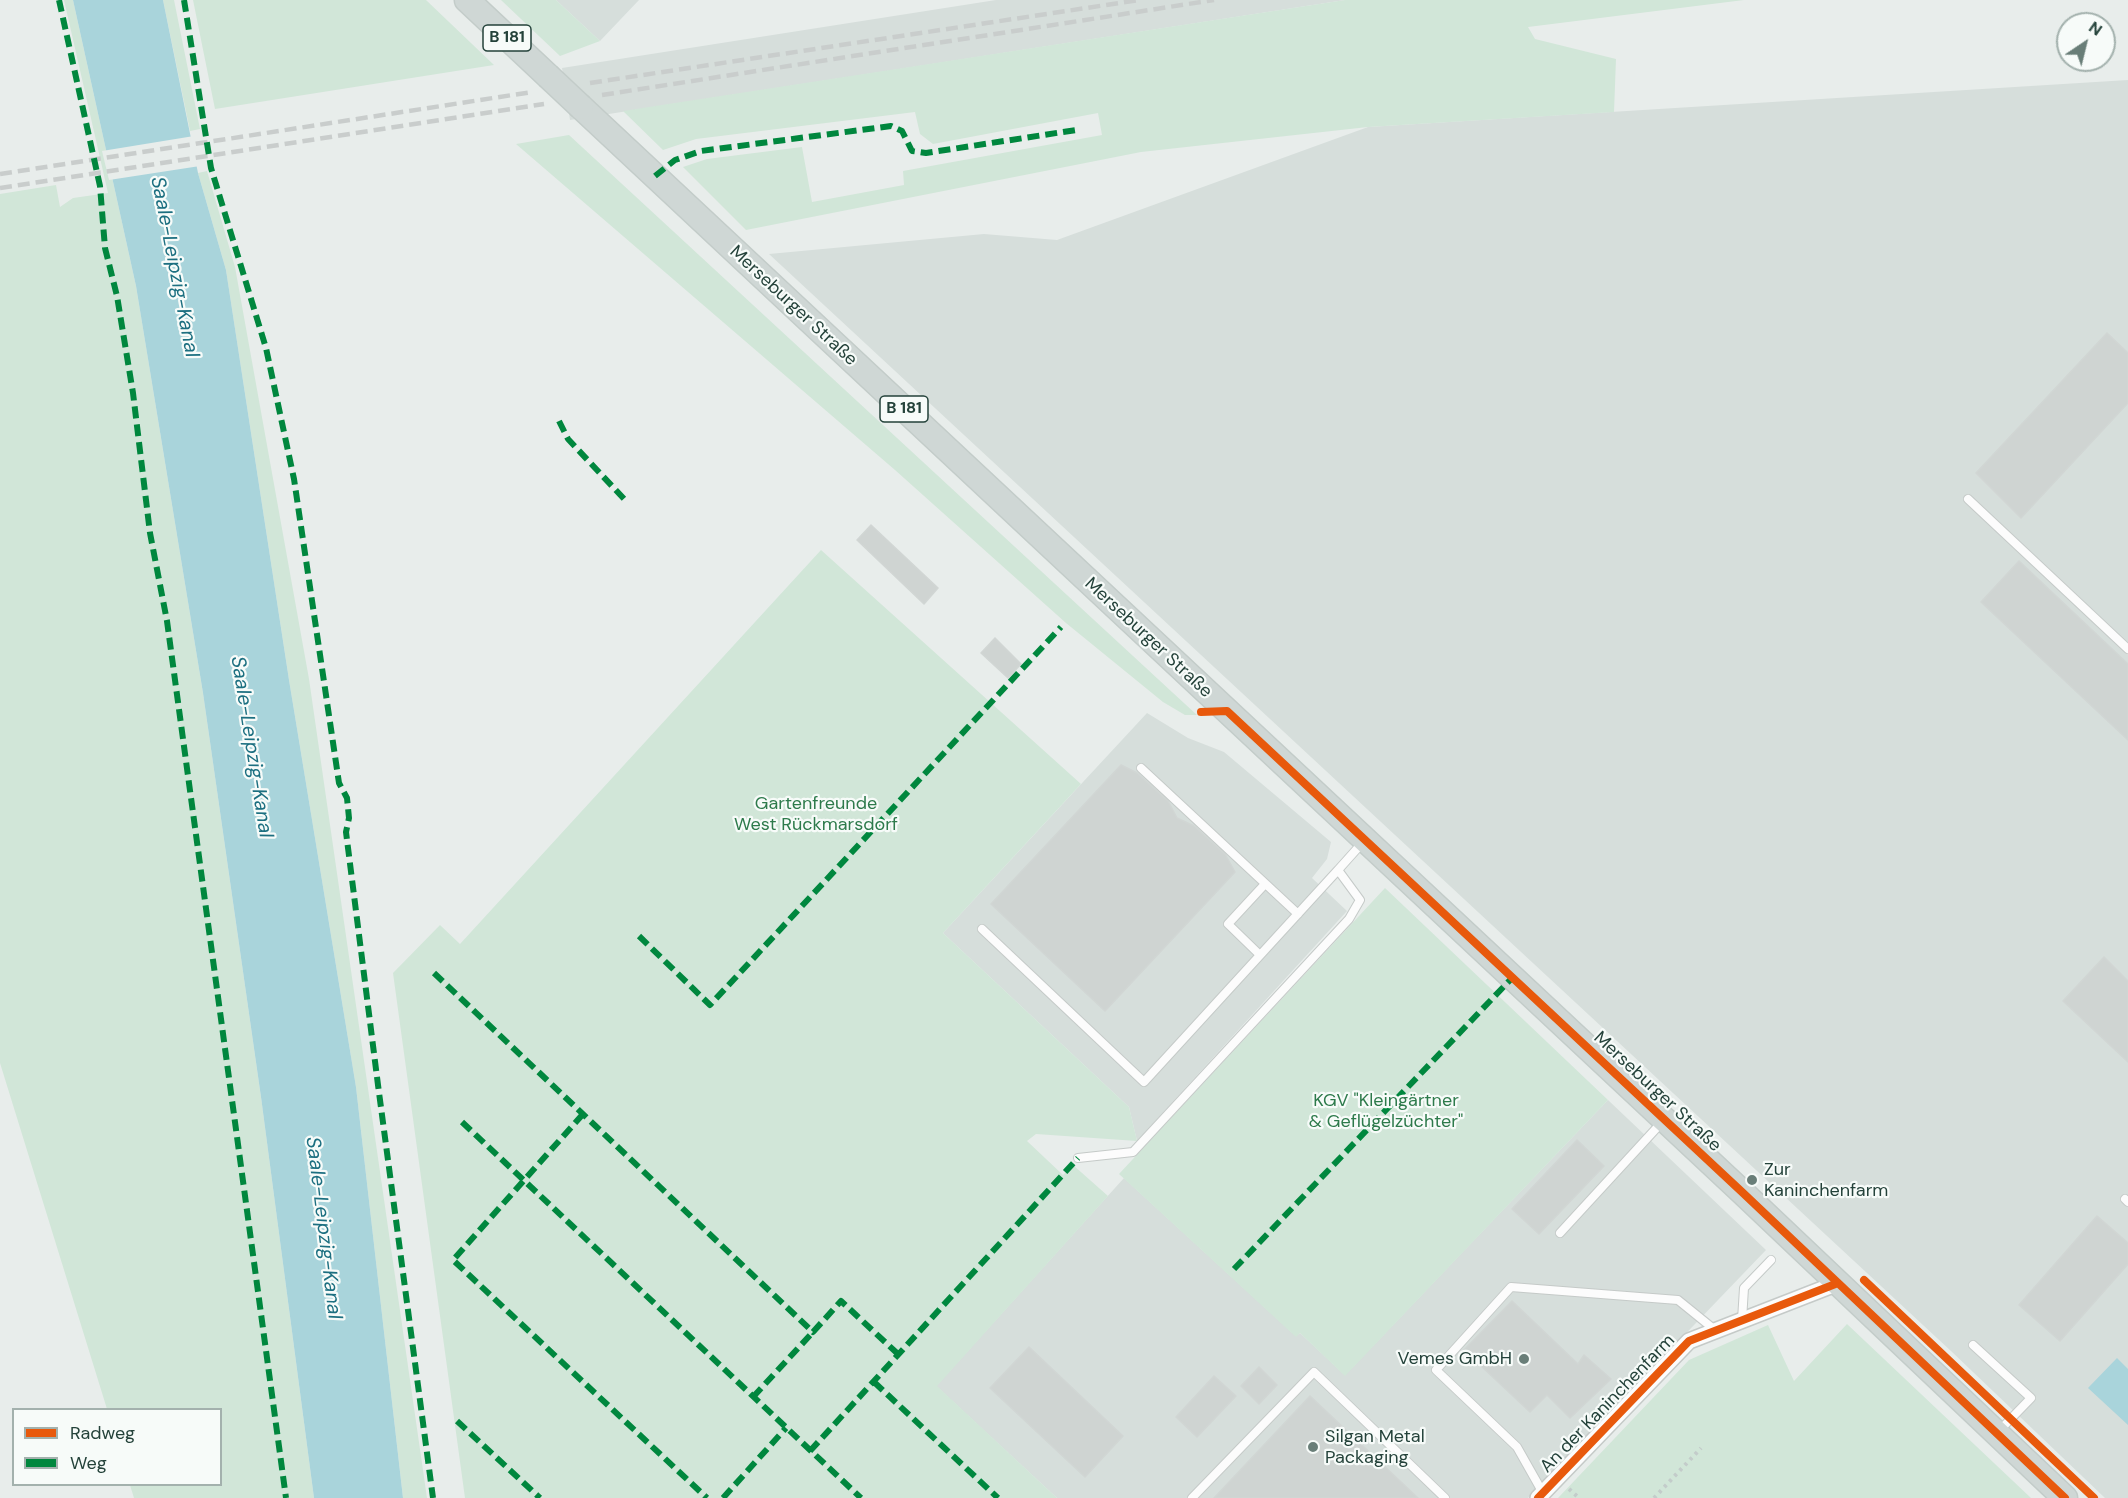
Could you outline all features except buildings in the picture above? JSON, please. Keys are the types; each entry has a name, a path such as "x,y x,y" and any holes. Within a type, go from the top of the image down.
{"main road":[{"name":"Merseburger Straße","path":"467,0 2065,1498"}],"street":[{"name":"An der Kaninchenfarm","path":"1541,1496 1689,1341 1838,1283"}],"lane":[{"path":"1968,499 2128,649"},
{"path":"1141,768 1298,914"},
{"path":"982,929 1144,1082 1365,840"},
{"path":"1078,1158 1133,1152 1349,919 1360,900 1338,870"},
{"path":"1260,955 1228,924 1265,884"},
{"path":"1560,1233 1664,1120"},
{"path":"1742,1321 1744,1288 1770,1260"},
{"path":"1541,1496 1517,1447 1436,1370 1511,1287 1678,1300 1716,1331"},
{"path":"1973,1345 2031,1398 1996,1434"},
{"path":"1192,1498 1314,1372 1445,1498"}],"path":[{"path":"1654,1498 1701,1448"}],"shaded area":[{"path":"556,0 639,0 600,41"},
{"path":"996,0 1345,0 570,120 562,68"},
{"path":"2128,80 2128,1498 2105,1498 1951,1351 769,254 984,234 1057,240 1368,127"},
{"path":"1147,713 1188,738 1224,752 1331,842 1327,859 1312,878 1347,911 1137,1141 1129,1107 943,933"},
{"path":"1608,1100 1766,1250 1528,1498 1057,1498 936,1386 1124,1178 1296,1336 1300,1333 1345,1375"}],"green space":[{"path":"64,0 73,0 136,286 203,693 261,1097 314,1498 134,1498 130,1486 222,1486 222,1408 107,1408 0,1063 0,194 56,185 60,207 73,198 108,193"},
{"path":"163,0 174,0 200,129 190,131"},
{"path":"193,0 426,0 494,65 215,109"},
{"path":"501,0 556,0 600,41 560,56"},
{"path":"1345,0 1744,0 1528,27 1535,39 1616,59 1614,112 1368,127 1141,152 746,230 683,167 707,159 802,147 812,202 904,185 903,171 1102,135 1098,113 933,144 920,134 915,112 696,139 663,150 623,111"},
{"path":"569,135 1197,715 1185,715 1163,702 1066,623 895,470 516,144"},
{"path":"207,171 235,267 309,679 427,1498 403,1498 356,1087 289,680 226,270 198,173"},
{"name":"Gartenfreunde West Rückmarsdorf","path":"821,550 1081,784 943,933 1129,1107 1137,1141 1036,1134 1027,1141 1063,1175 1073,1165 1108,1196 937,1386 1057,1498 465,1498 393,973 440,925 460,944"},
{"name":"KGV \"Kleingärtner & Geflügelzüchter\"","path":"1385,888 1608,1100 1345,1376 1300,1333 1296,1337 1119,1174"},
{"path":"1847,1324 2031,1498 1558,1498 1689,1360 1768,1325 1794,1381"}],"water":[{"name":"Saale-Leipzig-Kanal","path":"73,0 163,0 198,173 226,270 289,680 356,1087 403,1498 314,1498 261,1097 203,693 136,286"},
{"path":"2117,1358 2128,1369 2128,1425 2088,1388"}],"pier":[{"path":"194,136 200,166 109,180 102,151"}],"railway":[{"path":"590,83 1139,0"},
{"path":"602,95 1214,0"},
{"path":"0,174 532,92"},
{"path":"0,188 544,104"}],"marked path":[{"path":"59,0 100,186 105,248 117,296 133,393 150,533 167,621 286,1498"},
{"path":"184,0 211,168 266,348 294,479 339,783 347,798 349,818 346,832 433,1498"},
{"path":"655,176 675,160 701,151 891,126 902,131 912,151 926,153 1076,130"},
{"path":"559,421 568,439 626,501"},
{"path":"639,936 710,1005 1061,627"},
{"path":"434,973 813,1332 841,1301 899,1355"},
{"path":"1234,1269 1512,978"},
{"path":"583,1114 453,1260 707,1498"},
{"path":"462,1122 861,1498"},
{"path":"810,1451 1078,1158"},
{"path":"753,1397 813,1332"},
{"path":"874,1382 998,1498"},
{"path":"457,1421 540,1498"},
{"path":"723,1498 786,1428"}],"cycle path":[{"path":"1201,712 1227,711 1742,1192 2065,1498"},
{"path":"1864,1280 2094,1498"},
{"path":"1538,1498 1689,1341 1838,1283"}],"place":[{"name":"Zur Kaninchenfarm","path":"1752,1180"},
{"name":"Vemes GmbH","path":"1524,1359"},
{"name":"Silgan Metal Packaging","path":"1313,1447"}]}
